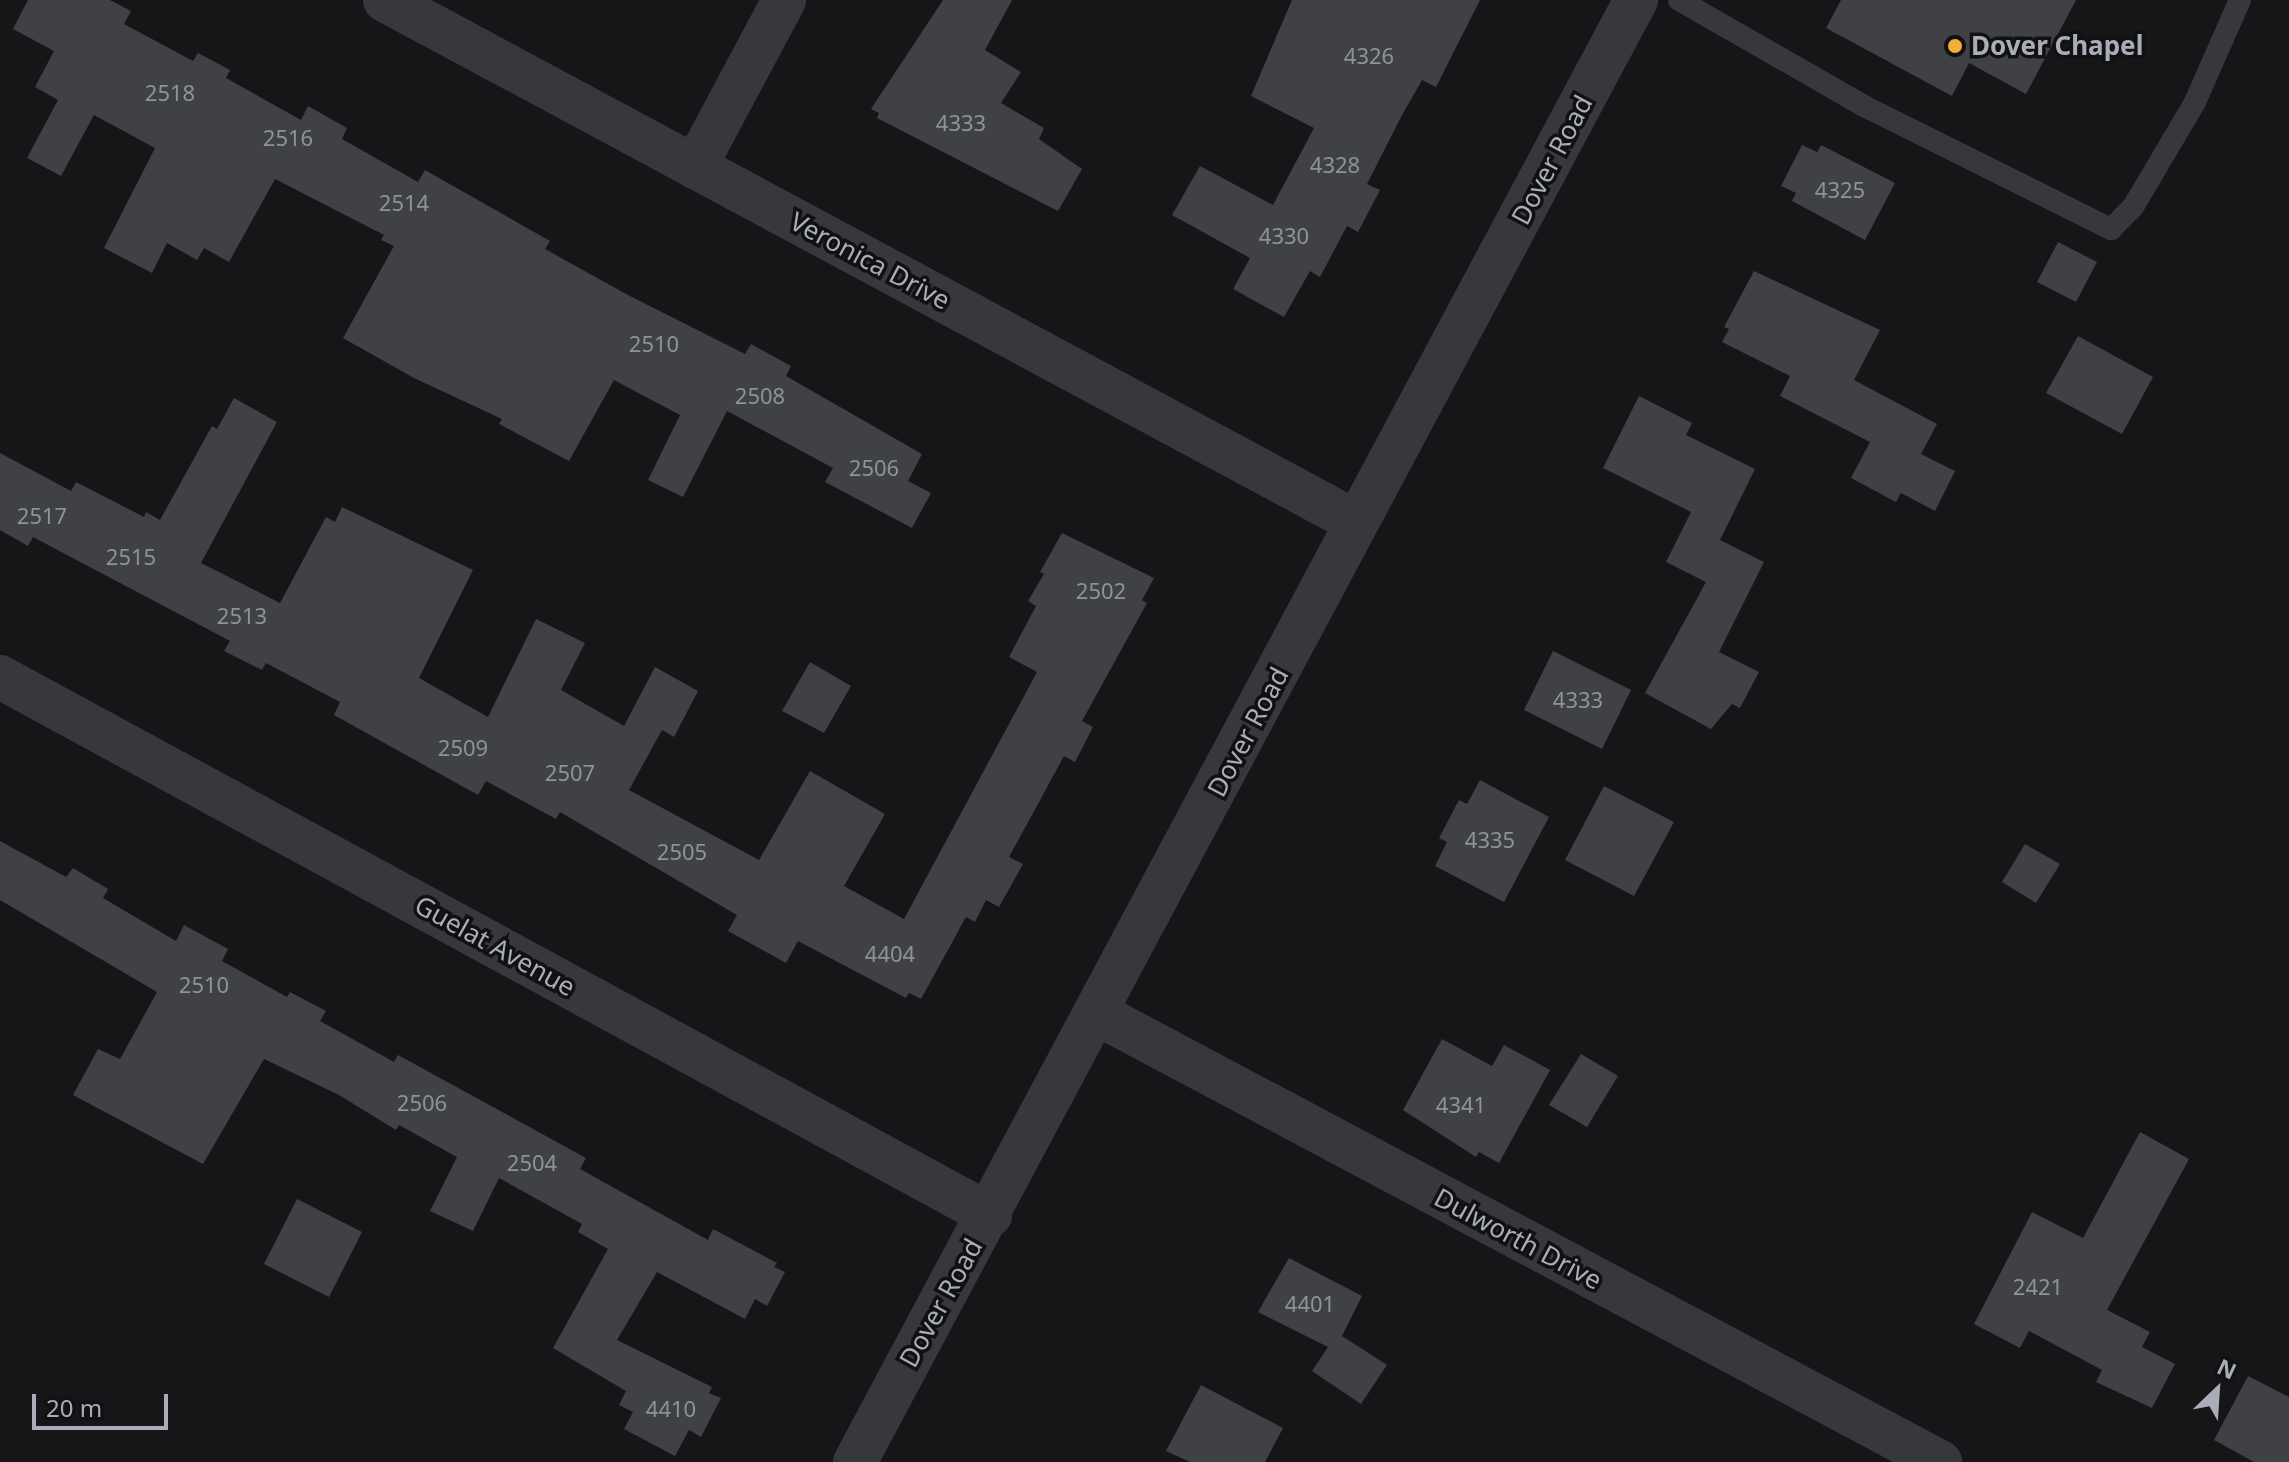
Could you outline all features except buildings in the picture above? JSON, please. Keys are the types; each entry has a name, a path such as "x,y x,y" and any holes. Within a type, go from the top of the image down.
{"street":[{"name":"Veronica Drive","path":"385,0 1356,522"},
{"path":"695,167 784,0"},
{"name":"Dover Road","path":"855,1462 1098,1014 1356,522 1636,0"},
{"name":"Guelat Avenue","path":"0,677 990,1215"},
{"name":"Dulworth Drive","path":"1098,1014 1940,1462"}],"lane":[{"path":"1679,0 1866,107 2111,229 2133,207 2195,102 2240,0"}],"place":[{"name":"Dover Chapel","path":"1955,46"}]}
